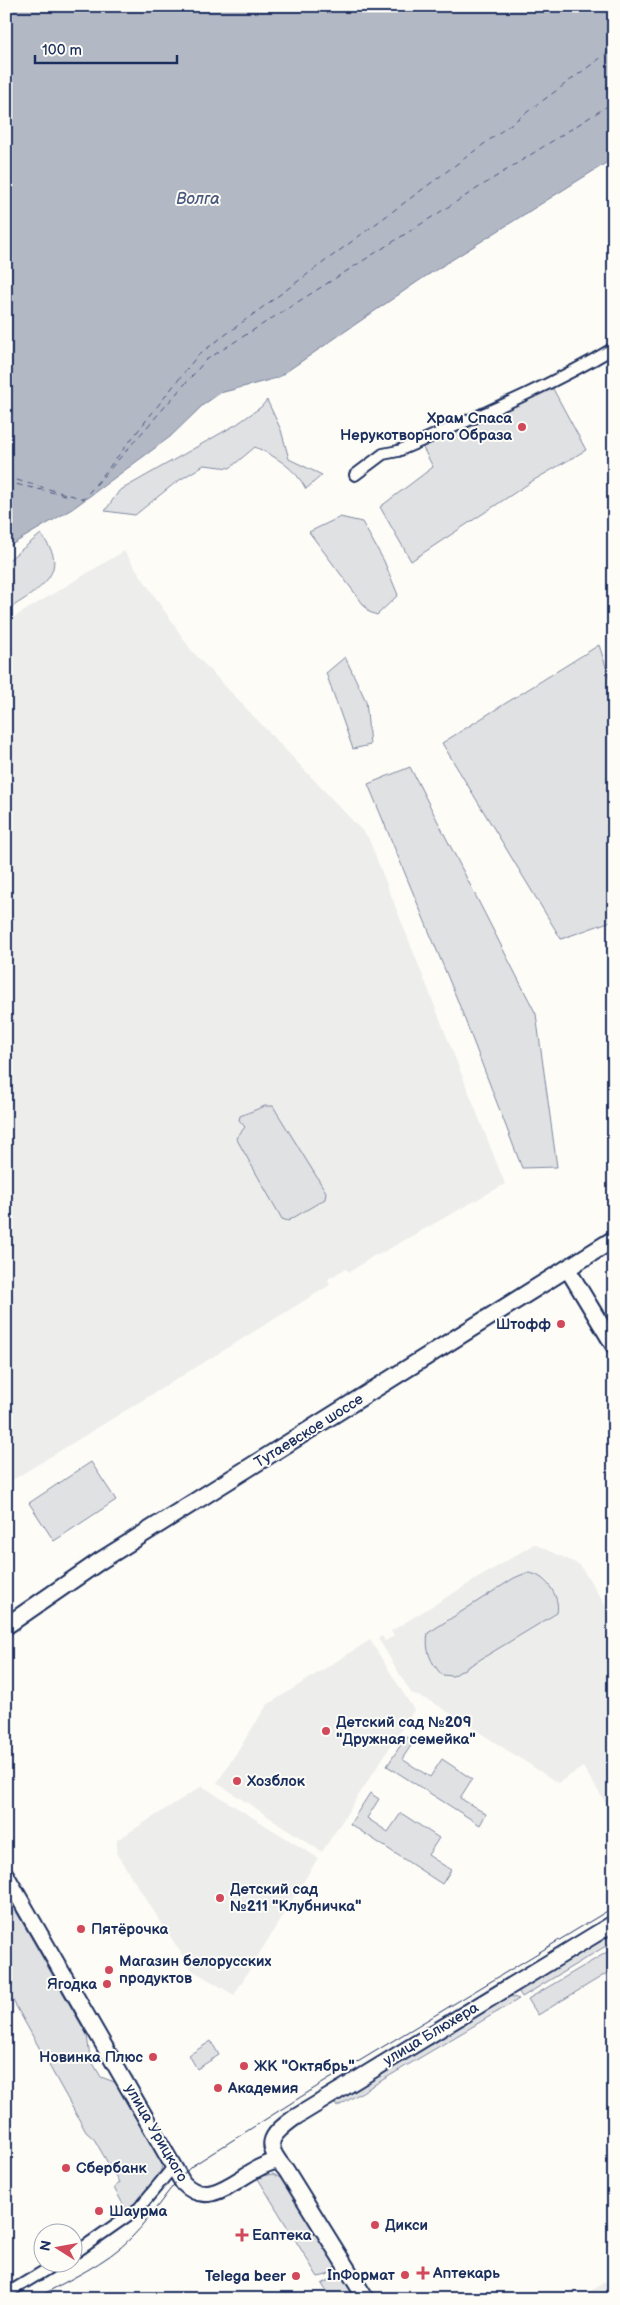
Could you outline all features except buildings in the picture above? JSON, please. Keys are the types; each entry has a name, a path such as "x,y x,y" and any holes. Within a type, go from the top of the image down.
{"main road":[{"name":"Тутаевское шоссе","path":"6,1626 100,1561 614,1239"}],"street":[{"path":"355,475 383,454 398,451 526,394 569,374 614,348"},
{"path":"567,1268 614,1346"},
{"name":"улица Урицкого","path":"6,1875 59,1964 173,2167 188,2189 194,2193 210,2195 260,2165 277,2161"},
{"name":"улица Блюхера","path":"277,2161 273,2154 273,2137 278,2130 294,2118 614,1923"},
{"path":"277,2161 286,2170 366,2299"},
{"path":"82,2247 139,2208 173,2167"},
{"path":"6,2294 42,2272"}],"shaded area":[{"path":"552,387 586,450 534,480 411,561 380,507 433,467 422,446 465,426 459,418 505,396 517,399"},
{"path":"267,400 281,430 289,459 322,475 306,489 291,469 255,447 230,468 204,465 175,483 135,515 105,511 119,491 237,424 261,407"},
{"path":"340,517 362,522 384,561 398,595 377,615 369,612 309,532"},
{"path":"41,534 53,555 54,565 51,573 46,581 31,595 6,611 6,562"},
{"path":"124,551 191,650 368,837 505,1184 375,1255 350,1272 345,1269 328,1279 330,1285 6,1484 6,622"},
{"path":"599,645 614,691 614,920 561,939 442,743"},
{"path":"345,657 366,701 370,745 353,749 326,673"},
{"path":"410,767 536,1014 557,1167 522,1168 457,999 368,784"},
{"path":"265,1106 273,1106 326,1192 325,1199 288,1221 282,1219 236,1138 245,1127 239,1120 240,1116"},
{"path":"91,1462 116,1500 54,1541 29,1503"},
{"path":"534,1544 580,1565 614,1619 614,1816 583,1767 558,1783 434,1703 411,1693 378,1638 382,1636 385,1641 394,1636 391,1631"},
{"path":"526,1573 539,1576 550,1586 558,1606 557,1613 453,1676 442,1675 429,1655 427,1645 428,1633 514,1578"},
{"name":"Детский сад №209 \"Дружная семейка\"","path":"370,1640 414,1710 322,1852 217,1783 267,1705"},
{"path":"406,1737 414,1741 402,1759 430,1777 442,1759 472,1779 460,1798 486,1814 480,1825 387,1766"},
{"name":"Детский сад №211 \"Клубничка\"","path":"202,1786 318,1858 234,1995 192,1970 116,1853 117,1840"},
{"path":"370,1793 379,1799 367,1818 388,1832 401,1813 439,1838 428,1855 451,1870 442,1884 350,1824"},
{"path":"6,1894 87,2035 90,2058 101,2077 117,2083 162,2160 159,2176 155,2183 128,2213 114,2188 119,2182 94,2139 86,2132 6,1988"},
{"path":"614,1928 614,1941 522,1997 516,1987"},
{"path":"614,1948 614,1969 538,2015 528,1999"},
{"path":"507,1995 519,1999 337,2107 333,2100"},
{"path":"211,2041 219,2055 197,2069 189,2055"},
{"path":"273,2174 284,2180 335,2261 335,2268 327,2275 318,2277 257,2177"},
{"path":"614,2276 614,2299 579,2299"},
{"path":"341,2279 347,2281 357,2299 331,2299 322,2284 329,2280"}],"water":[{"name":"Волга","path":"6,6 614,6 614,158 423,278 277,378 220,393 203,405 170,437 72,509 6,548"}],"ferry route":[{"path":"6,477 84,499 198,355 614,48"},
{"path":"96,485 206,360 614,102"},
{"path":"6,482 69,496"}],"tram line":[{"path":"35,2299 86,2271 122,2247 140,2228 183,2174 192,2166 318,2086 614,1907"}],"place":[{"name":"Храм Спаса Нерукотворного Образа","path":"522,427"},
{"name":"Штофф","path":"561,1324"},
{"name":"Детский сад №209 \"Дружная семейка\"","path":"326,1731"},
{"name":"Хозблок","path":"237,1781"},
{"name":"Детский сад №211 \"Клубничка\"","path":"220,1898"},
{"name":"Пятёрочка","path":"81,1929"},
{"name":"Магазин белорусских продуктов","path":"109,1970"},
{"name":"Ягодка","path":"107,1984"},
{"name":"Новинка Плюс","path":"153,2057"},
{"name":"ЖК \"Октябрь\"","path":"244,2066"},
{"name":"Академия","path":"218,2088"},
{"name":"Сбербанк","path":"66,2168"},
{"name":"Шаурма","path":"99,2211"},
{"name":"Дикси","path":"375,2225"},
{"name":"Еаптека","path":"242,2235"},
{"name":"Аптекарь","path":"423,2273"},
{"name":"InФормат","path":"405,2275"},
{"name":"Telega beer","path":"296,2276"}]}
